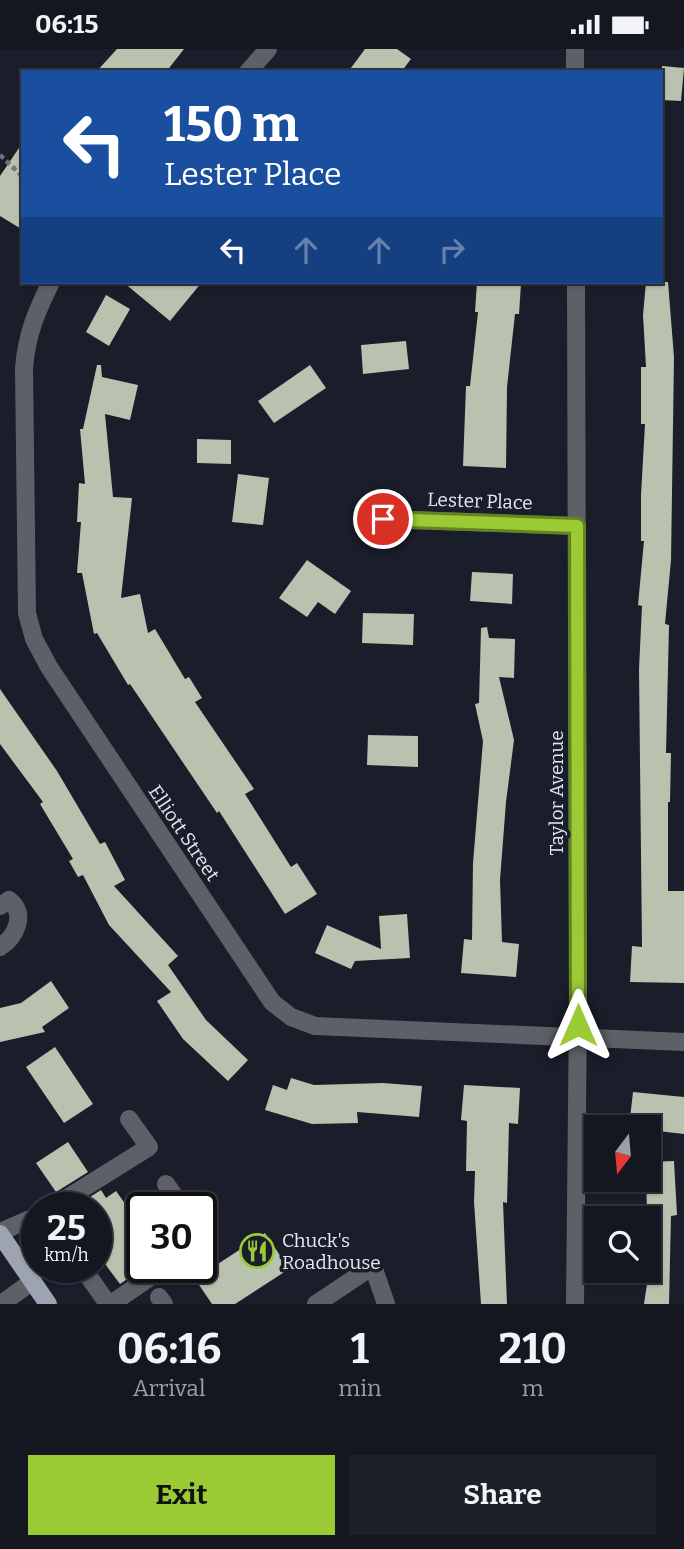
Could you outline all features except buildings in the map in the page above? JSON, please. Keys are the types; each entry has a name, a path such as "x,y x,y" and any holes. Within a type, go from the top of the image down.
{"main road":[{"path":"0,1233 21,1264"},
{"path":"34,1283 48,1304"}],"street":[{"path":"250,70 268,49"},
{"path":"575,49 575,70"},
{"name":"Elliott Street","path":"50,284 30,328 24,368 27,613 34,639 48,667 272,1002 291,1017 315,1026 684,1042"},
{"name":"Taylor Avenue","path":"575,1304 578,1039 576,284"},
{"name":"Lester Place","path":"383,519 577,526"},
{"path":"0,947 8,942 19,923 18,909 3,897"},
{"path":"77,1192 149,1147 129,1119"},
{"path":"166,1184 172,1192"},
{"path":"0,1233 21,1223"},
{"path":"316,1304 373,1266 386,1304"},
{"path":"1,1304 30,1283"},
{"path":"94,1283 109,1304 141,1283"}],"path":[{"path":"0,155 21,175"}],"place":[{"name":"Chuck's Roadhouse","path":"257,1251"}],"route":[{"path":"383,519 577,526 578,1025"}]}
